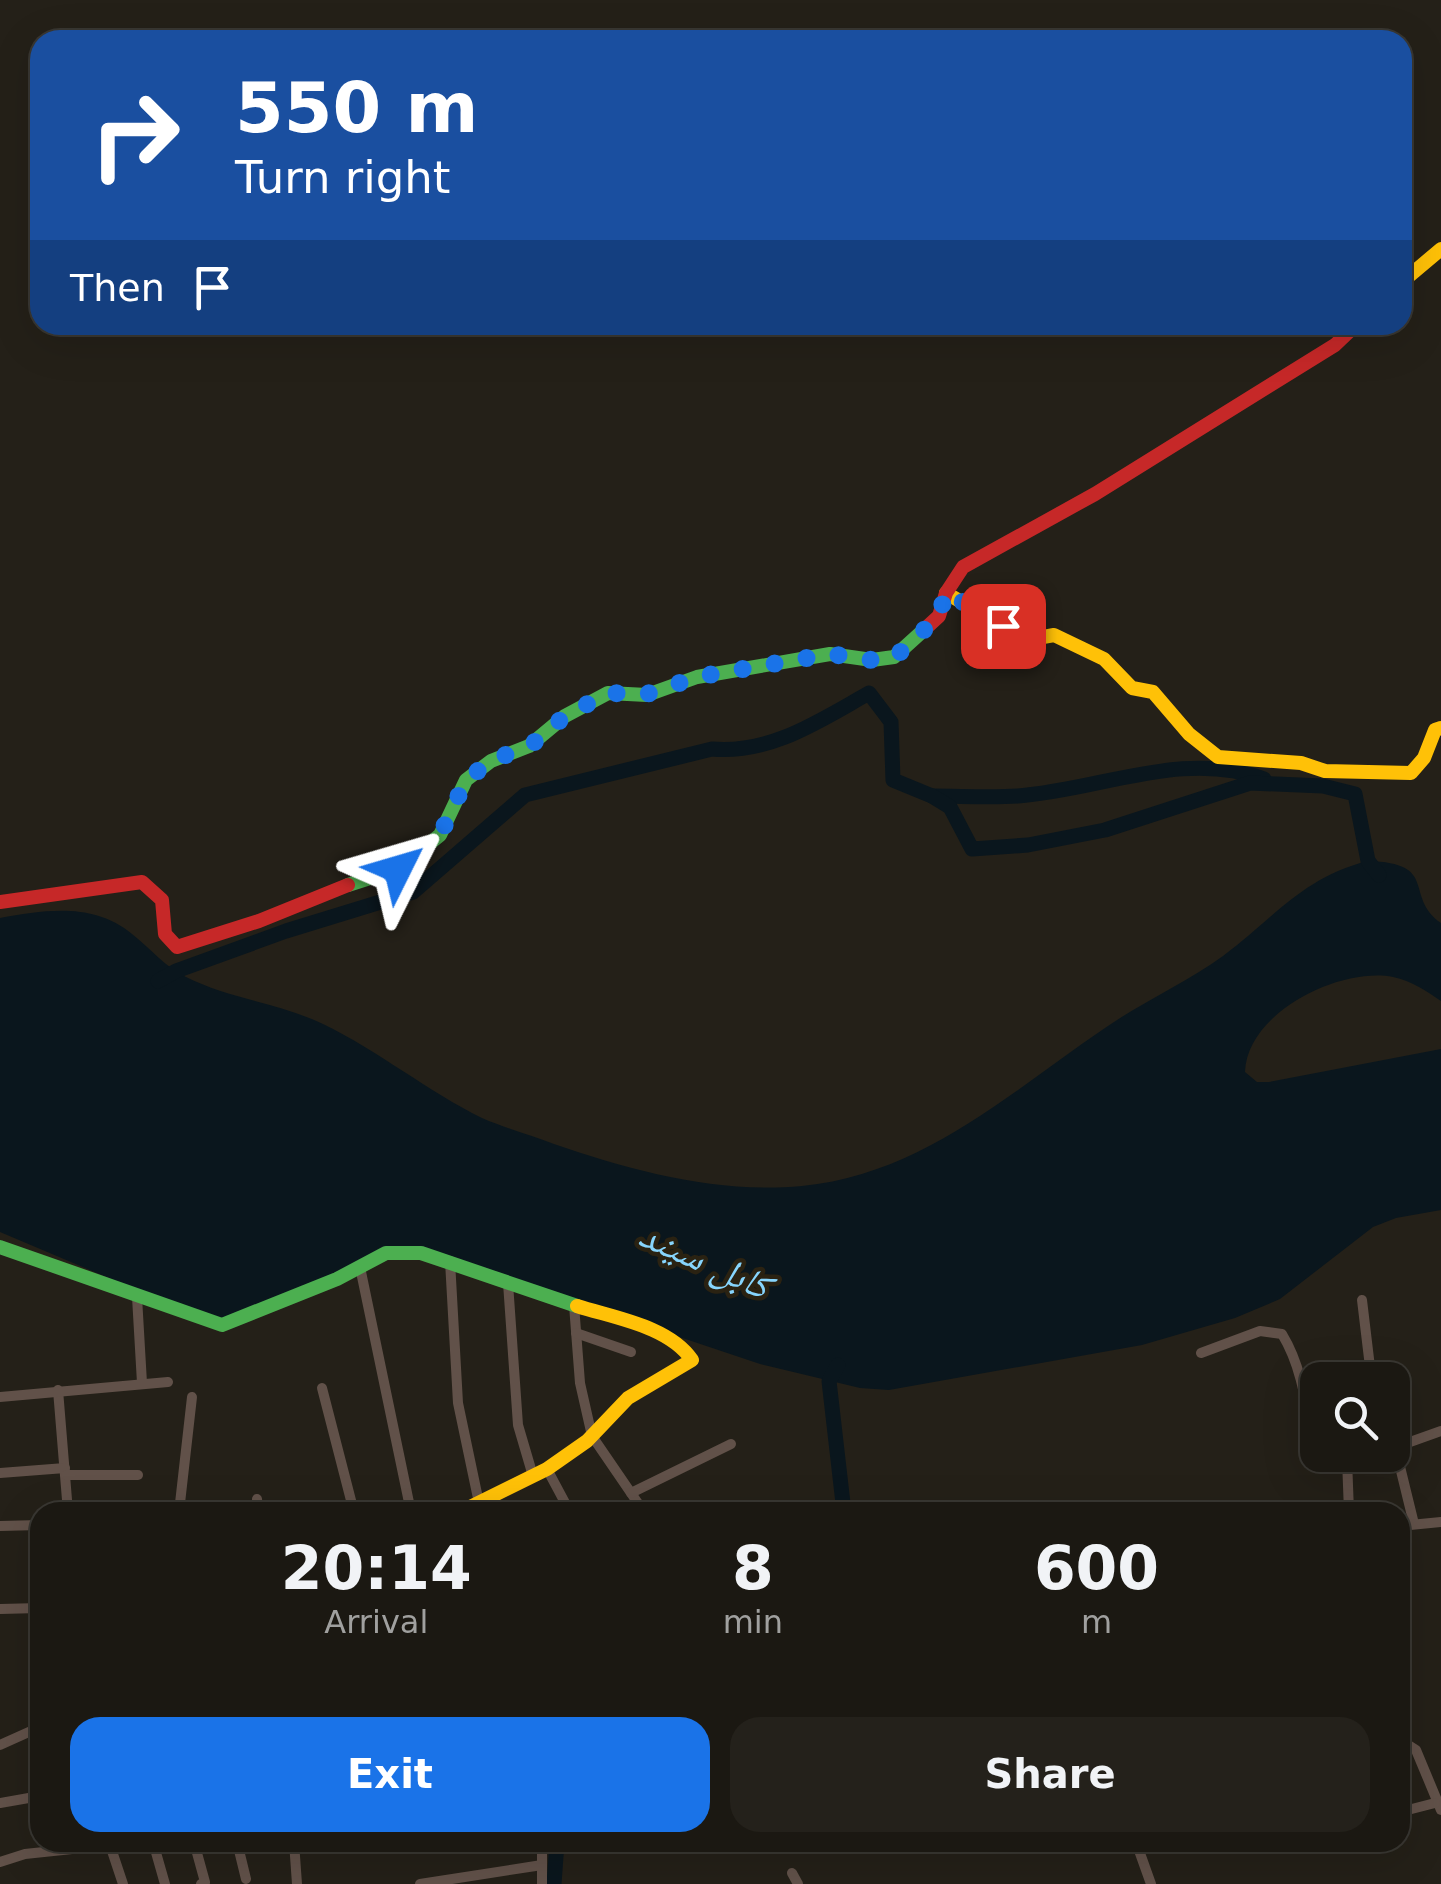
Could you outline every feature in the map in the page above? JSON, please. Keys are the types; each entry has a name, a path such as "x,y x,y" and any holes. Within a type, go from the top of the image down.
{"street":[{"path":"1412,274 1441,249"},
{"path":"0,902 142,882 162,900 165,934 178,947 259,922 336,889 398,869 440,835 466,780 492,760 530,746 565,716 608,693 647,694 697,677 830,654 872,660 894,658 939,616 946,592 963,567 1094,494 1345,335"},
{"path":"946,592 1028,640 1054,635 1104,659 1132,688 1154,692 1189,734 1218,757 1301,763 1325,771 1411,772 1424,758 1435,730 1441,728"},
{"path":"0,1248 222,1325 386,1253 421,1253 666,1336 684,1348 692,1360 628,1398 592,1436 548,1469 483,1502"},
{"path":"450,1261 458,1403 479,1502"},
{"path":"360,1267 410,1502"},
{"path":"508,1283 518,1425 532,1476"},
{"path":"137,1297 142,1383"},
{"path":"1362,1300 1369,1362"},
{"path":"574,1304 580,1383 592,1436 637,1502"},
{"path":"1200,1353 1260,1330 1282,1334 1300,1376"},
{"path":"576,1333 631,1352"},
{"path":"0,1397 168,1382"},
{"path":"322,1388 351,1502"},
{"path":"58,1390 67,1502"},
{"path":"180,1502 192,1398"},
{"path":"1410,1442 1441,1431"},
{"path":"631,1493 731,1444"},
{"path":"548,1469 565,1502"},
{"path":"1347,1472 1349,1502"},
{"path":"1402,1472 1409,1502"},
{"path":"0,1474 138,1475"},
{"path":"1410,1507 1414,1524"},
{"path":"1410,1525 1441,1522"},
{"path":"0,1526 30,1525"},
{"path":"0,1609 30,1608"},
{"path":"0,1745 30,1732"},
{"path":"1410,1746 1416,1750 1438,1807 1410,1811"},
{"path":"0,1803 30,1798"},
{"path":"0,1862 42,1852"},
{"path":"112,1852 123,1884"},
{"path":"157,1852 165,1884"},
{"path":"197,1852 205,1882 201,1884"},
{"path":"239,1852 246,1879"},
{"path":"295,1852 297,1884"},
{"path":"542,1852 542,1884"},
{"path":"1140,1852 1151,1884"},
{"path":"420,1884 542,1865"}],"water":[{"name":"کابل سيند","path":"1368,861 1390,863 1413,874 1430,913 1441,923 1441,1001 1393,977 1348,979 1323,987 1300,998 1262,1030 1250,1050 1245,1072 1257,1082 1269,1082 1441,1049 1441,1210 1396,1218 1373,1227 1280,1299 1235,1318 1142,1345 889,1390 860,1388 760,1364 408,1246 220,1322 0,1232 0,918 52,911 101,917 132,934 178,973 220,991 323,1024 491,1122 645,1171 707,1183 770,1188 846,1178 926,1148 999,1103 1119,1019 1209,966 1307,888"}],"waterway":[{"path":"158,981 286,931 413,892 525,795 712,749 774,741 869,693 891,722 893,780 950,807 972,849 1028,845 1105,830 1250,783 1323,786 1355,794 1368,861 1379,875"},
{"path":"932,796 1018,796 1142,774 1203,768 1264,779"},
{"path":"838,1365 829,1381 843,1502"},
{"path":"554,1884 556,1852"}],"traffic: fast":[{"path":"348,885 398,869 440,835 466,780 491,761 529,746 565,716 608,693 647,695 697,677 830,654 872,660 894,657 926,628"},
{"path":"0,1247 222,1325 337,1279 386,1253 421,1253 577,1306"}],"traffic: slow":[{"path":"1412,274 1441,249"},
{"path":"946,593 1027,640 1054,635 1104,659 1132,688 1153,692 1189,734 1218,757 1301,763 1325,771 1411,773 1424,758 1435,730 1441,728"},
{"path":"480,1502 547,1469 587,1441 628,1398 692,1360 682,1348 655,1331 577,1306"}],"traffic: jam":[{"path":"926,628 939,616 946,593 963,567 1095,494 1346,335"},
{"path":"0,902 142,882 162,900 165,934 177,947 259,921 348,885"}],"route":[{"path":"398,869 440,835 466,780 492,760 530,746 565,716 608,693 647,694 697,677 830,654 872,660 894,658 939,616 946,592 1003,626"}]}
